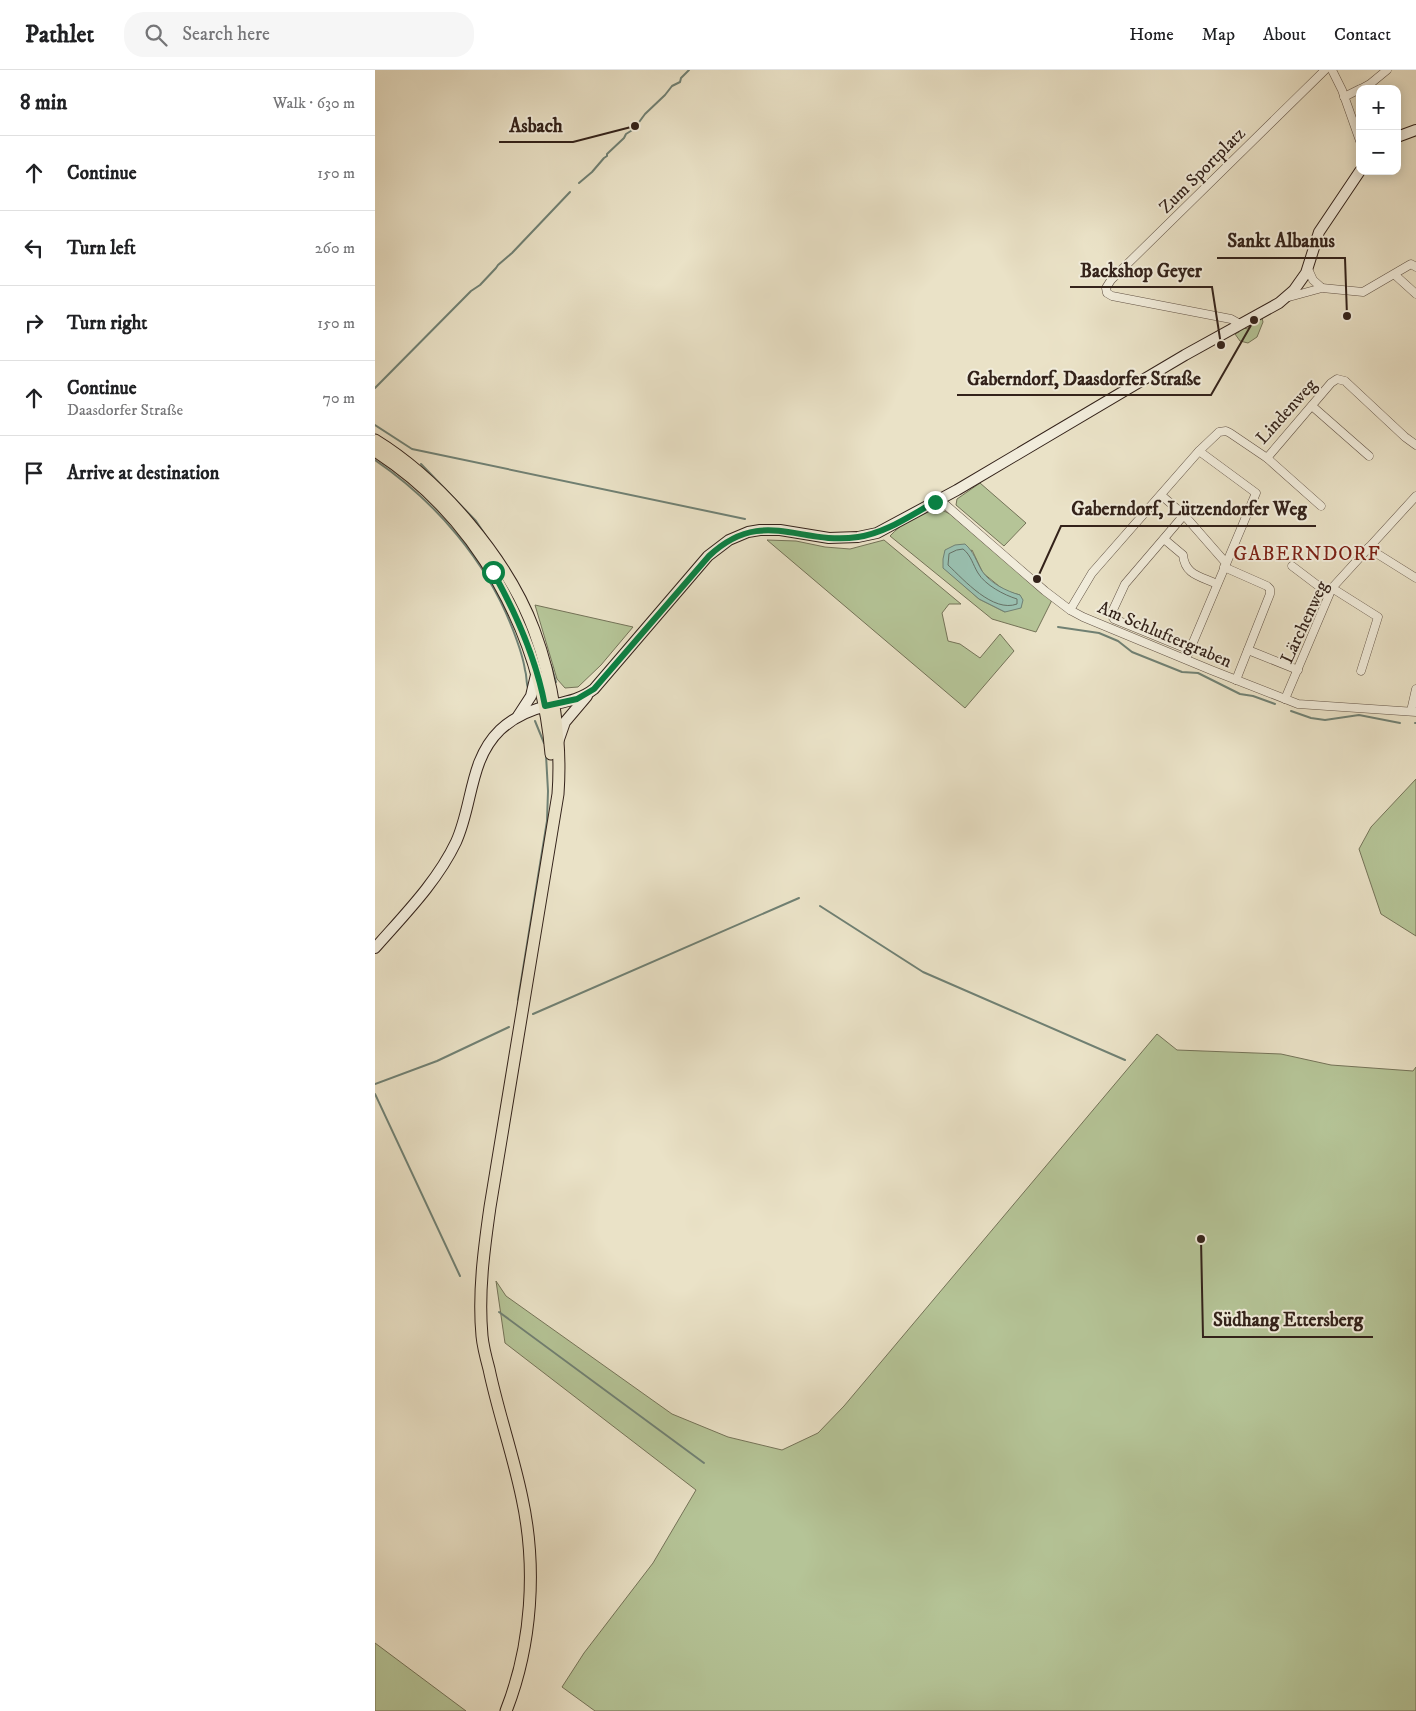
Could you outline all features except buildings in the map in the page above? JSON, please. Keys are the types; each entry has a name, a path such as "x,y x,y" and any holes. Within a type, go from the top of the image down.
{"main road":[{"path":"375,440 429,481 471,525 517,594 533,628 547,672 554,818"},
{"path":"375,451 423,487 463,530 493,572 509,600 523,632 549,706 558,743 559,782 554,818 490,1207 481,1284 482,1336 491,1380 522,1498 528,1534 530,1570 529,1610 525,1641 506,1711"}],"street":[{"name":"Zum Sportplatz","path":"1240,324 1231,319 1112,296 1107,294 1106,288 1111,280 1325,70"},
{"path":"1332,70 1356,130"},
{"path":"1368,85 1387,70"},
{"path":"1344,97 1356,91"},
{"path":"1401,136 1416,130"},
{"path":"558,743 569,716 610,672 709,556 729,540 748,532 760,530 780,530 829,538 858,537 877,533 939,500 1168,364 1269,309 1287,297 1300,283 1308,269 1319,232 1357,175"},
{"path":"1287,297 1322,288 1363,292 1406,266 1411,264 1416,267"},
{"path":"1308,269 1313,280 1322,288"},
{"path":"1395,274 1416,294"},
{"name":"Lindenweg","path":"1199,451 1219,432 1226,431 1267,458 1331,383 1337,379 1342,380 1416,445"},
{"path":"1312,406 1369,456"},
{"path":"1070,610 1092,573 1199,451 1256,493 1186,659"},
{"path":"1267,458 1321,506"},
{"path":"1161,494 1185,515 1225,565 1270,589 1271,594 1236,680"},
{"name":"Lärchenweg","path":"1285,699 1331,591 1416,496"},
{"name":"Am Schluftergraben","path":"939,500 1070,610 1298,704 1413,712"},
{"path":"1185,515 1125,584 1112,612 1112,616 1115,619 1190,650"},
{"path":"1164,540 1183,555 1184,566 1190,572 1217,584"},
{"path":"1368,548 1415,576"},
{"path":"1292,566 1331,591 1378,617 1361,671"},
{"path":"1248,650 1298,670"},
{"path":"375,948 431,883 447,859 463,825 476,767 499,731 517,717 531,696 537,672"},
{"path":"1413,712 1416,689"},
{"path":"517,717 577,699 589,693"}],"shaded area":[{"path":"1262,318 1263,322 1257,337 1248,343 1240,341 1235,334"},
{"path":"980,483 1026,523 1004,546 956,505 957,499"},
{"path":"936,507 950,514 1052,600 1036,632 992,619 890,536 906,522","holes":["972,550 983,573 1005,591 1020,595 1005,612 979,599 944,568"]},
{"path":"767,540 796,541 825,547 850,549 884,540 961,604 949,604 942,613 948,641 960,644 980,658 1000,634 1014,651 965,708"},
{"path":"535,605 633,627 601,665 578,687 565,688 557,679"},
{"path":"1416,779 1416,936 1381,914 1359,849 1371,827"},
{"path":"1157,1034 1177,1050 1281,1054 1331,1065 1413,1071 1416,1067 1416,1711 595,1711 562,1687 584,1653 653,1563 696,1490 505,1343 496,1281 506,1296 672,1414 728,1437 782,1450 818,1433 844,1406"},
{"path":"375,1643 466,1711 375,1711"}],"water":[{"path":"965,544 973,553 982,571 989,579 1004,589 1020,595 1023,600 1021,608 1005,612 979,599 943,568 945,550 955,545"}],"waterway":[{"path":"579,183 592,172 626,134 634,129 645,114 672,86 680,82 681,78 689,70"},
{"path":"375,388 471,291 480,285 512,253 570,192"},
{"path":"375,425 412,449 745,519"},
{"path":"375,460 418,494 457,534 474,557 489,580 513,630 523,660 528,688"},
{"path":"421,464 476,521 488,539"},
{"path":"1058,627 1099,633 1118,641 1132,652 1182,672 1198,673 1240,694 1253,696 1275,704"},
{"path":"551,665 556,682"},
{"path":"1291,711 1311,718 1325,720 1359,715 1400,723"},
{"path":"535,721 544,743"},
{"path":"518,1000 547,821 546,755"},
{"path":"533,1014 799,898"},
{"path":"820,906 923,972 1125,1060"},
{"path":"375,1084 437,1061 509,1027"},
{"path":"375,1094 460,1276"},
{"path":"499,1312 704,1463"}],"place":[{"name":"Asbach","path":"635,126"},
{"name":"Sankt Albanus","path":"1347,316"},
{"name":"Gaberndorf, Daasdorfer Straße","path":"1254,320"},
{"name":"Backshop Geyer","path":"1221,345"},
{"name":"Gaberndorf, Lützendorfer Weg","path":"1037,579"},
{"name":"Südhang Ettersberg","path":"1201,1239"}],"district":[{"name":"GABERNDORF","path":"1307,553"}],"route":[{"path":"493,572 509,600 532,654 545,706 577,699 594,689 709,556 729,540 748,532 772,529 829,538 858,537 877,533 935,502"}]}
